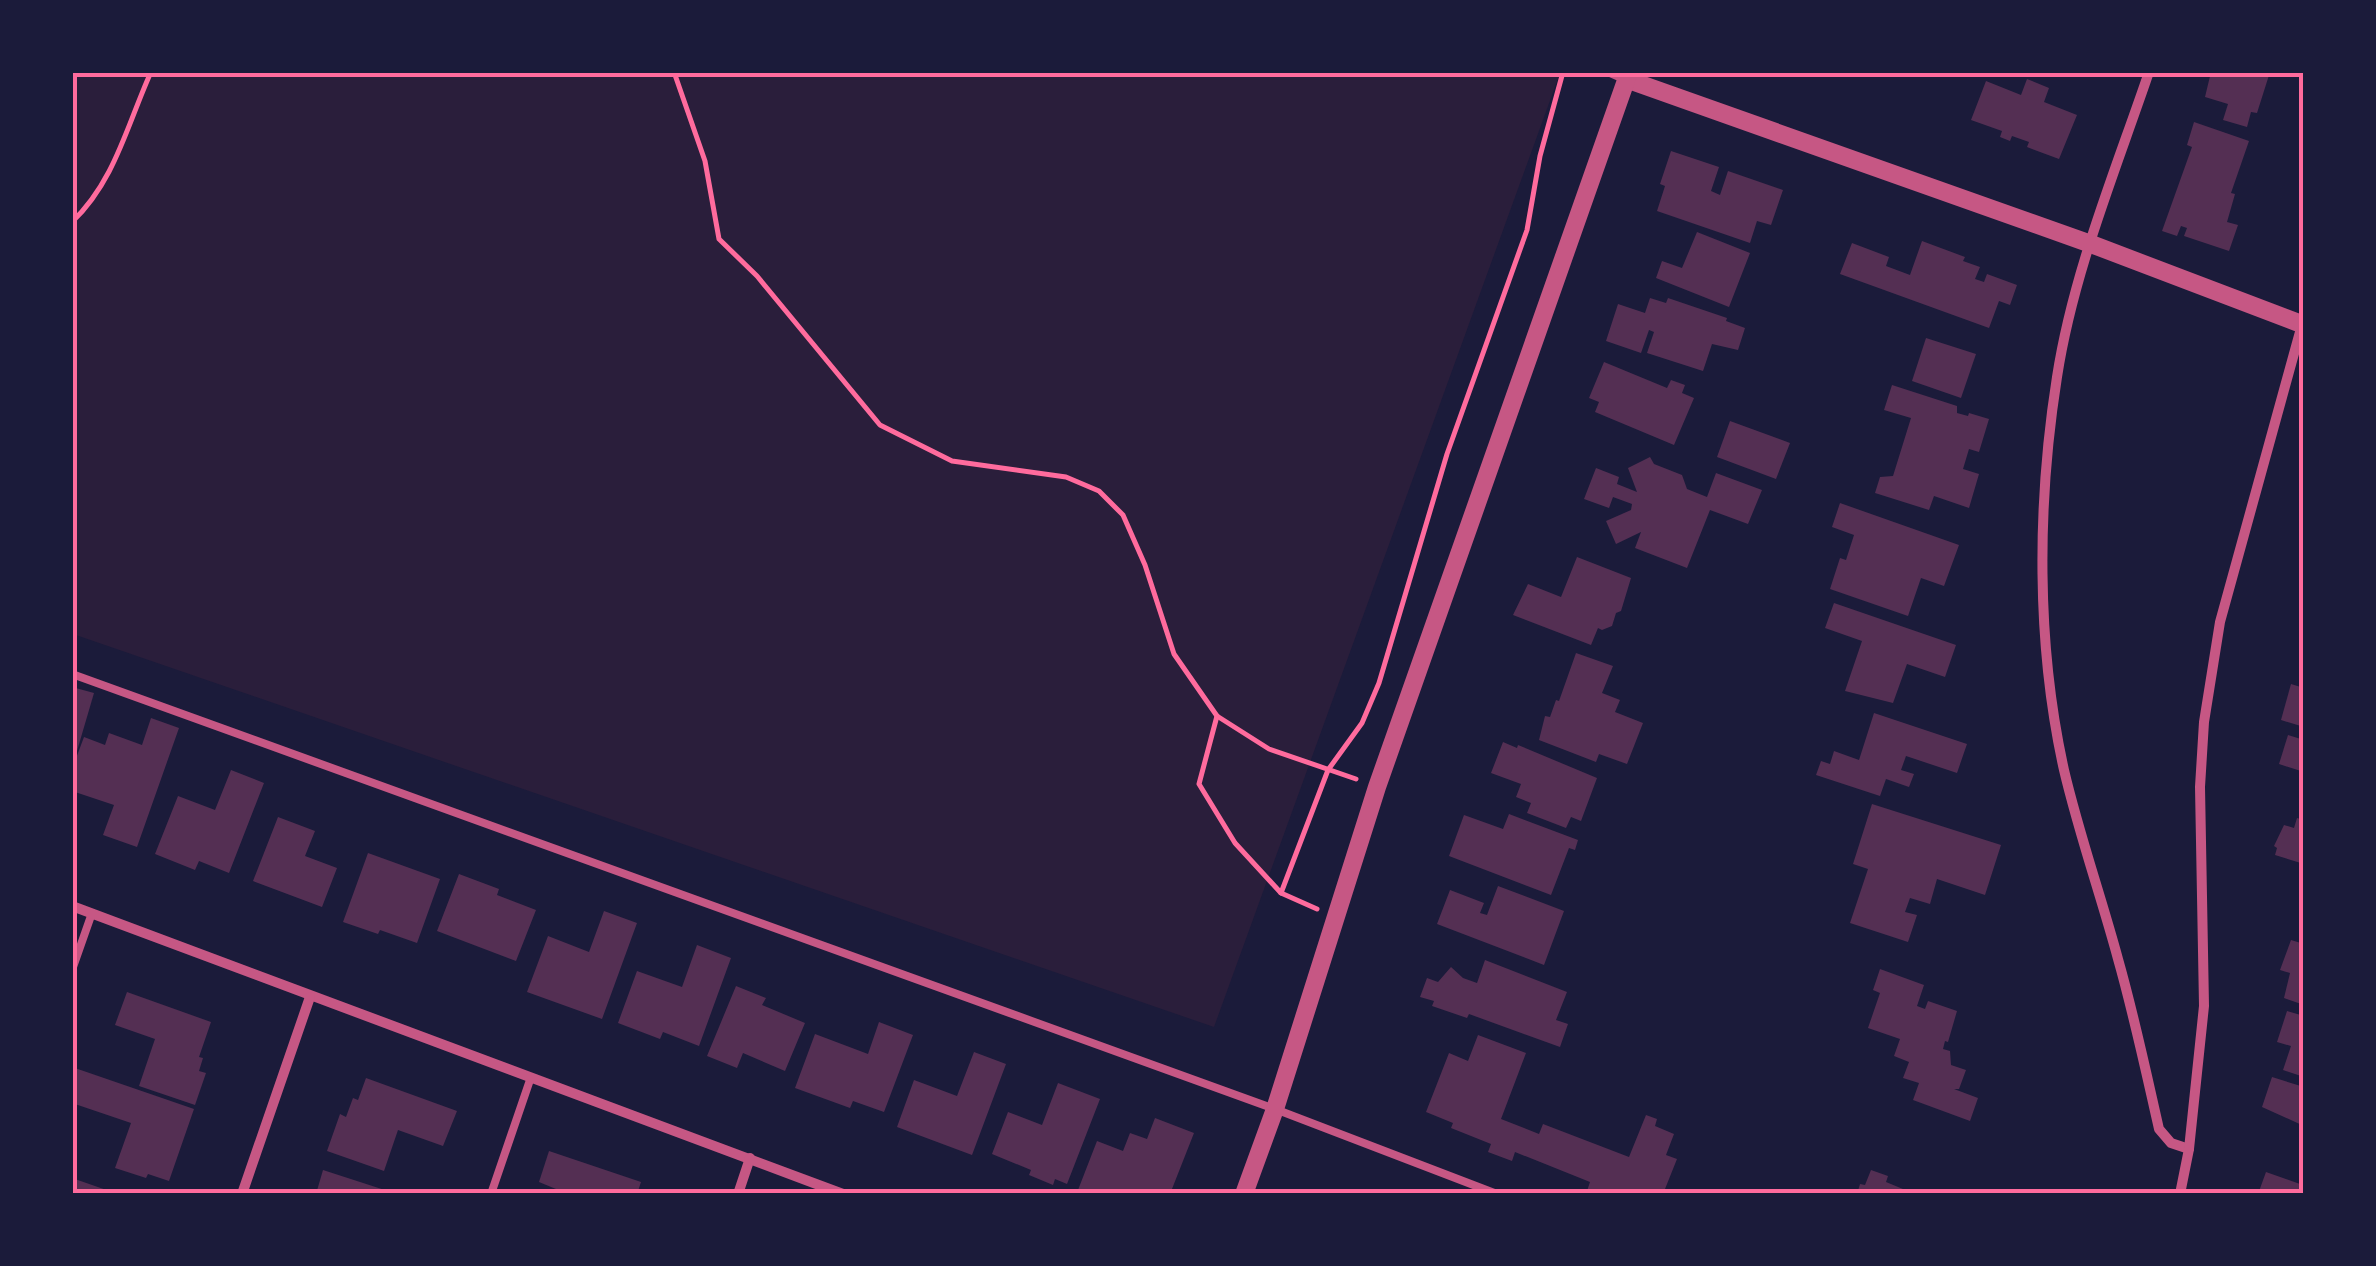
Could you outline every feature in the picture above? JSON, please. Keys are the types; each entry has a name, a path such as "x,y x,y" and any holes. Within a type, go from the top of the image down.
{"street":[{"path":"2149,72 2091,244 2057,376 2045,494 2045,604 2064,768 2120,963 2159,1129 2170,1142 2189,1149"},
{"path":"1244,1194 1377,786 1622,75 2303,323 2220,622 2204,722 2200,787 2204,1006 2189,1149 2180,1194"},
{"path":"72,906 843,1194"},
{"path":"242,1194 310,997"},
{"path":"738,1194 750,1158"}],"lane":[{"path":"72,674 1497,1194"},
{"path":"72,970 92,913"},
{"path":"491,1194 531,1077"}],"path":[{"path":"72,222 89,206 115,164 151,72"},
{"path":"674,72 704,161 719,239 756,276 880,425 952,461 1066,477 1100,491 1123,515 1145,565 1174,654 1217,716 1269,749 1377,786"},
{"path":"1281,893 1328,770 1362,723 1379,683 1448,454 1527,230 1540,156 1563,72"},
{"path":"1217,716 1199,784 1235,843 1281,893 1334,917"}],"shaded area":[{"path":"73,73 1560,73 1214,1027 73,634"}],"building":[{"path":"2211,72 2270,72 2257,113 2251,112 2247,127 2223,120 2228,104 2205,97"},
{"path":"2027,79 2049,88 2044,102 2077,115 2059,159 2027,147 2029,142 2012,136 2010,141 2000,137 2002,131 1971,120 1986,81 2021,95"},
{"path":"2194,122 2249,141 2231,193 2235,194 2227,222 2238,225 2229,251 2184,236 2187,228 2181,226 2177,236 2162,231 2192,147 2187,145"},
{"path":"1671,151 1719,167 1711,191 1720,195 1728,171 1783,190 1771,225 1757,221 1750,243 1657,211 1665,186 1660,184"},
{"path":"1697,232 1750,253 1729,307 1656,278 1662,261 1682,268"},
{"path":"1922,241 1980,267 1975,279 1984,282 1987,274 2017,285 2010,305 1999,301 1989,328 1840,274 1852,243 1889,257 1886,266 1910,275"},
{"path":"1650,298 1666,303 1668,298 1745,328 1738,350 1712,344 1703,371 1647,353 1654,332 1649,330 1641,353 1606,341 1618,304 1645,313"},
{"path":"1926,338 1976,354 1961,398 1912,381"},
{"path":"1604,362 1667,388 1671,380 1685,385 1682,393 1694,398 1674,445 1595,412 1599,402 1589,398"},
{"path":"1892,385 1957,406 1957,413 1989,419 1979,452 1969,449 1963,469 1979,474 1969,508 1934,496 1929,510 1875,493 1880,477 1893,476 1911,418 1884,410"},
{"path":"1730,421 1790,443 1776,479 1717,457"},
{"path":"1650,457 1654,464 1682,475 1687,489 1707,497 1716,473 1762,490 1748,524 1710,510 1687,568 1635,548 1641,532 1616,544 1606,521 1631,510 1632,504 1613,497 1609,508 1584,499 1596,468 1619,477 1617,484 1637,492 1628,468"},
{"path":"1840,503 1959,545 1944,586 1921,578 1908,616 1830,589 1840,558 1846,560 1854,535 1832,527"},
{"path":"1577,557 1631,578 1621,611 1616,613 1612,626 1598,628 1591,645 1513,615 1528,584 1561,597"},
{"path":"1834,603 1956,645 1945,677 1907,664 1893,703 1845,691 1862,641 1825,628"},
{"path":"1576,653 1613,666 1602,693 1620,700 1615,712 1643,723 1627,764 1599,754 1596,762 1539,740 1545,716 1550,717 1556,700 1559,701"},
{"path":"2291,684 2304,688 2304,727 2281,720"},
{"path":"72,687 94,693 77,751 72,750"},
{"path":"1874,713 1967,744 1957,773 1906,756 1901,770 1914,774 1909,787 1886,779 1880,796 1816,775 1821,761 1830,764 1834,751 1859,760"},
{"path":"151,718 179,728 137,847 103,835 114,805 72,791 72,769 84,737 105,745 109,733 142,745"},
{"path":"2288,735 2304,740 2304,772 2279,764"},
{"path":"1503,742 1597,778 1581,821 1571,817 1566,828 1527,813 1531,803 1516,797 1521,784 1491,773"},
{"path":"231,770 264,783 229,873 199,861 195,870 155,854 178,796 215,810"},
{"path":"1872,804 2001,845 1985,895 1937,879 1930,904 1910,898 1905,912 1917,915 1908,942 1850,923 1868,869 1853,864"},
{"path":"1509,814 1578,840 1575,850 1569,848 1551,895 1449,856 1464,815 1503,829"},
{"path":"278,817 315,831 305,856 337,868 322,907 253,881"},
{"path":"2297,818 2304,820 2304,864 2275,855 2274,846 2284,825 2294,828"},
{"path":"368,853 440,879 417,943 343,922"},
{"path":"459,874 499,889 497,895 536,910 516,961 437,931"},
{"path":"1498,886 1564,911 1544,965 1437,924 1450,890 1484,903 1480,913 1487,915"},
{"path":"604,911 637,923 602,1019 527,992 548,936 589,952"},
{"path":"2291,940 2304,944 2304,1005 2284,998 2290,973 2280,970"},
{"path":"697,945 731,958 699,1046 663,1032 660,1039 618,1023 637,971 682,987"},
{"path":"1485,960 1567,992 1556,1020 1568,1024 1560,1047 1469,1014 1467,1018 1432,1006 1434,1001 1420,997 1427,978 1438,982 1451,967 1463,978 1477,983"},
{"path":"1880,969 1924,985 1917,1006 1925,1009 1928,1001 1957,1011 1943,1049 1950,1051 1951,1065 1966,1070 1959,1089 1954,1089 1978,1098 1970,1121 1913,1100 1919,1083 1903,1078 1909,1062 1894,1056 1900,1039 1868,1028 1880,993 1873,990"},
{"path":"736,986 766,998 762,1005 805,1023 785,1071 743,1053 737,1068 707,1056"},
{"path":"127,992 211,1022 199,1057 203,1058 199,1071 206,1073 195,1105 139,1086 155,1039 115,1025"},
{"path":"2287,1011 2304,1016 2304,1077 2283,1070 2291,1046 2277,1042"},
{"path":"879,1022 913,1035 884,1112 853,1101 850,1108 795,1088 815,1034 868,1054"},
{"path":"1478,1035 1526,1053 1501,1119 1539,1134 1543,1124 1629,1157 1646,1115 1657,1119 1655,1126 1674,1134 1666,1155 1677,1159 1663,1194 1586,1194 1590,1182 1515,1152 1512,1161 1488,1152 1491,1144 1451,1128 1453,1123 1426,1112 1449,1053 1468,1061"},
{"path":"974,1052 1006,1064 972,1155 897,1127 914,1080 957,1096"},
{"path":"72,1067 194,1109 169,1181 115,1168 131,1123 72,1103"},
{"path":"2272,1077 2304,1087 2304,1126 2262,1107"},
{"path":"366,1078 457,1111 443,1146 398,1130 384,1171 327,1151 340,1114 346,1117"},
{"path":"1058,1083 1100,1099 1067,1184 1055,1179 1053,1185 1029,1175 1031,1170 992,1154 1008,1112 1042,1125"},
{"path":"1155,1118 1194,1133 1170,1194 1145,1189 1143,1194 1086,1194 1078,1190 1097,1141 1123,1151 1130,1133 1147,1139"},
{"path":"549,1151 641,1182 637,1194 568,1194 539,1182"},
{"path":"323,1170 394,1193 394,1194 316,1194"},
{"path":"1871,1170 1888,1176 1886,1182 1915,1194 1857,1194"},
{"path":"2266,1172 2300,1184 2304,1194 2258,1194"},
{"path":"72,1178 115,1193 115,1194 72,1194"}]}
